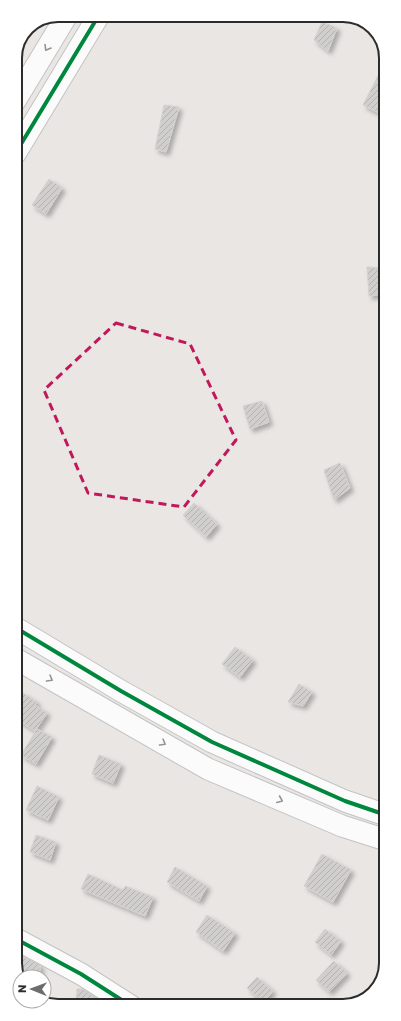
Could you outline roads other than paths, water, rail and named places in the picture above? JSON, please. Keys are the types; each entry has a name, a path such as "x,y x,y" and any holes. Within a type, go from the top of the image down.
{"street":[{"path":"22,89 63,22"},
{"path":"22,142 95,22"},
{"path":"22,632 121,691 212,742 345,801 379,813"},
{"path":"22,663 208,769 342,826 379,838"},
{"path":"22,942 81,974 120,999"}]}
